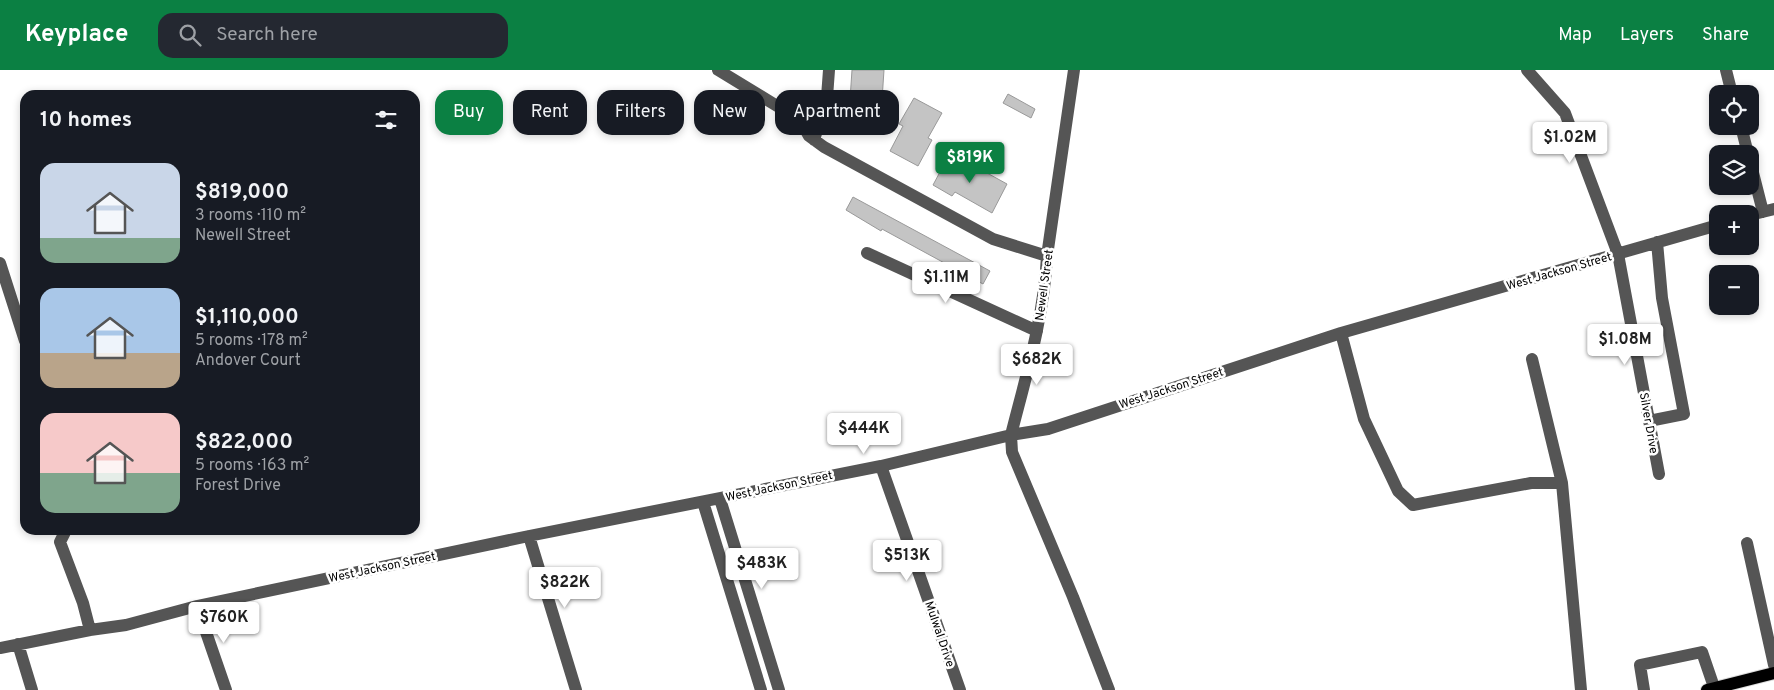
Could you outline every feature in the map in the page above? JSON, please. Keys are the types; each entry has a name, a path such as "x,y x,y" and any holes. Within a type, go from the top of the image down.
{"main road":[{"path":"1712,689 1774,673"}],"street":[{"path":"718,70 800,120 809,136 824,147 993,239 1048,256"},
{"path":"814,140 827,97 828,70"},
{"name":"Newell Street","path":"1074,70 1046,279 1037,331 1011,435 1012,452 1073,597 1109,690"},
{"name":"Silver Drive","path":"1526,70 1565,113 1618,254 1659,474"},
{"path":"1726,70 1730,85"},
{"path":"1759,184 1769,210"},
{"name":"West Jackson Street","path":"0,648 126,624 197,606 529,536 881,466 1048,428 1341,333 1709,228"},
{"path":"1649,421 1684,414 1662,298 1657,242"},
{"path":"867,253 1037,331"},
{"path":"0,263 20,325"},
{"path":"1341,333 1364,419 1398,491 1413,506 1531,483 1562,483"},
{"path":"1532,359 1562,483 1581,690"},
{"name":"Mulwal Drive","path":"881,466 960,690"},
{"path":"720,499 779,690"},
{"path":"703,502 761,690"},
{"path":"64,535 60,542 83,603 90,630"},
{"path":"529,536 576,690"},
{"path":"1747,543 1774,665"},
{"path":"197,606 226,690"},
{"path":"18,644 32,690"},
{"path":"1644,690 1640,665 1702,652 1712,689"}],"building":[{"path":"852,70 884,70 883,90 851,90"},
{"path":"1008,94 1035,109 1031,118 1003,103"},
{"path":"914,98 942,113 928,138 932,140 918,166 890,151 903,126 899,124"},
{"path":"948,157 967,166 969,163 1007,184 992,213 955,192 952,196 933,185"},
{"path":"853,197 990,271 983,284 882,229 881,231 846,210"}]}
